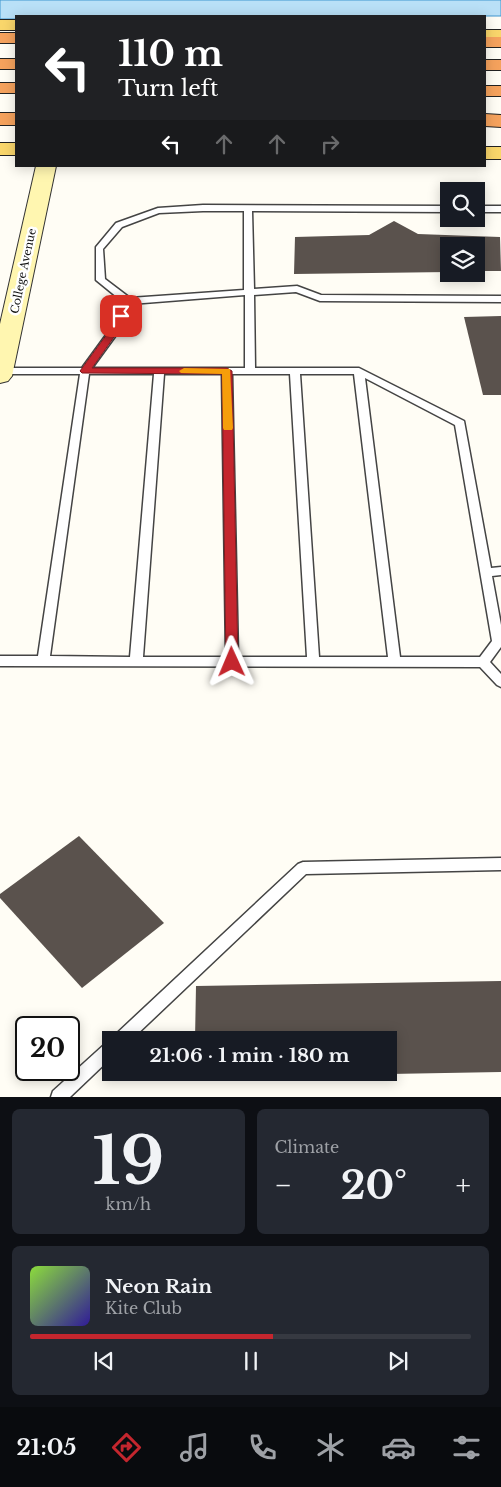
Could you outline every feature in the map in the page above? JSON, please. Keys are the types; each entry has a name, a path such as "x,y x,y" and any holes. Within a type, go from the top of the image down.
{"highway":[{"path":"0,38 15,38"},
{"path":"486,42 501,42"},
{"path":"0,64 15,64"},
{"path":"486,64 501,64"},
{"path":"0,88 15,88"},
{"path":"486,91 501,91"},
{"path":"0,119 15,119"},
{"path":"486,120 501,120"}],"main road":[{"path":"0,25 15,25"},
{"path":"486,35 501,35"},
{"path":"0,149 15,149"},
{"path":"486,153 501,153"}],"street":[{"name":"College Avenue","path":"1,373 46,167"}],"lane":[{"path":"440,209 203,208 158,211 119,225 99,249 101,280 128,301 296,289 320,298 501,299"},
{"path":"248,208 250,371"},
{"path":"485,209 501,209"},
{"path":"43,661 85,371 114,330 128,301"},
{"path":"1,373 85,371 359,371 460,423 498,642 483,662"},
{"path":"136,662 159,371"},
{"path":"227,371 232,662"},
{"path":"295,371 312,662"},
{"path":"359,371 395,662"},
{"path":"486,572 501,571"},
{"path":"0,661 483,662 501,682"},
{"path":"130,1031 303,868 501,864"},
{"path":"59,1097 102,1056"}],"water":[{"path":"0,0 501,0 501,16 15,15 15,19 0,19"}],"building":[{"path":"394,221 418,234 500,237 501,271 485,271 485,237 440,237 440,272 294,274 295,237 369,235"},
{"path":"501,316 501,395 483,395 464,317"},
{"path":"79,836 164,923 82,988 0,898 0,894"},
{"path":"501,981 501,1072 397,1074 397,1031 195,1031 196,986"}],"slow traffic":[{"path":"184,371 227,371 228,428"}],"route":[{"path":"121,316 114,330 85,371 227,371 232,662"}]}
